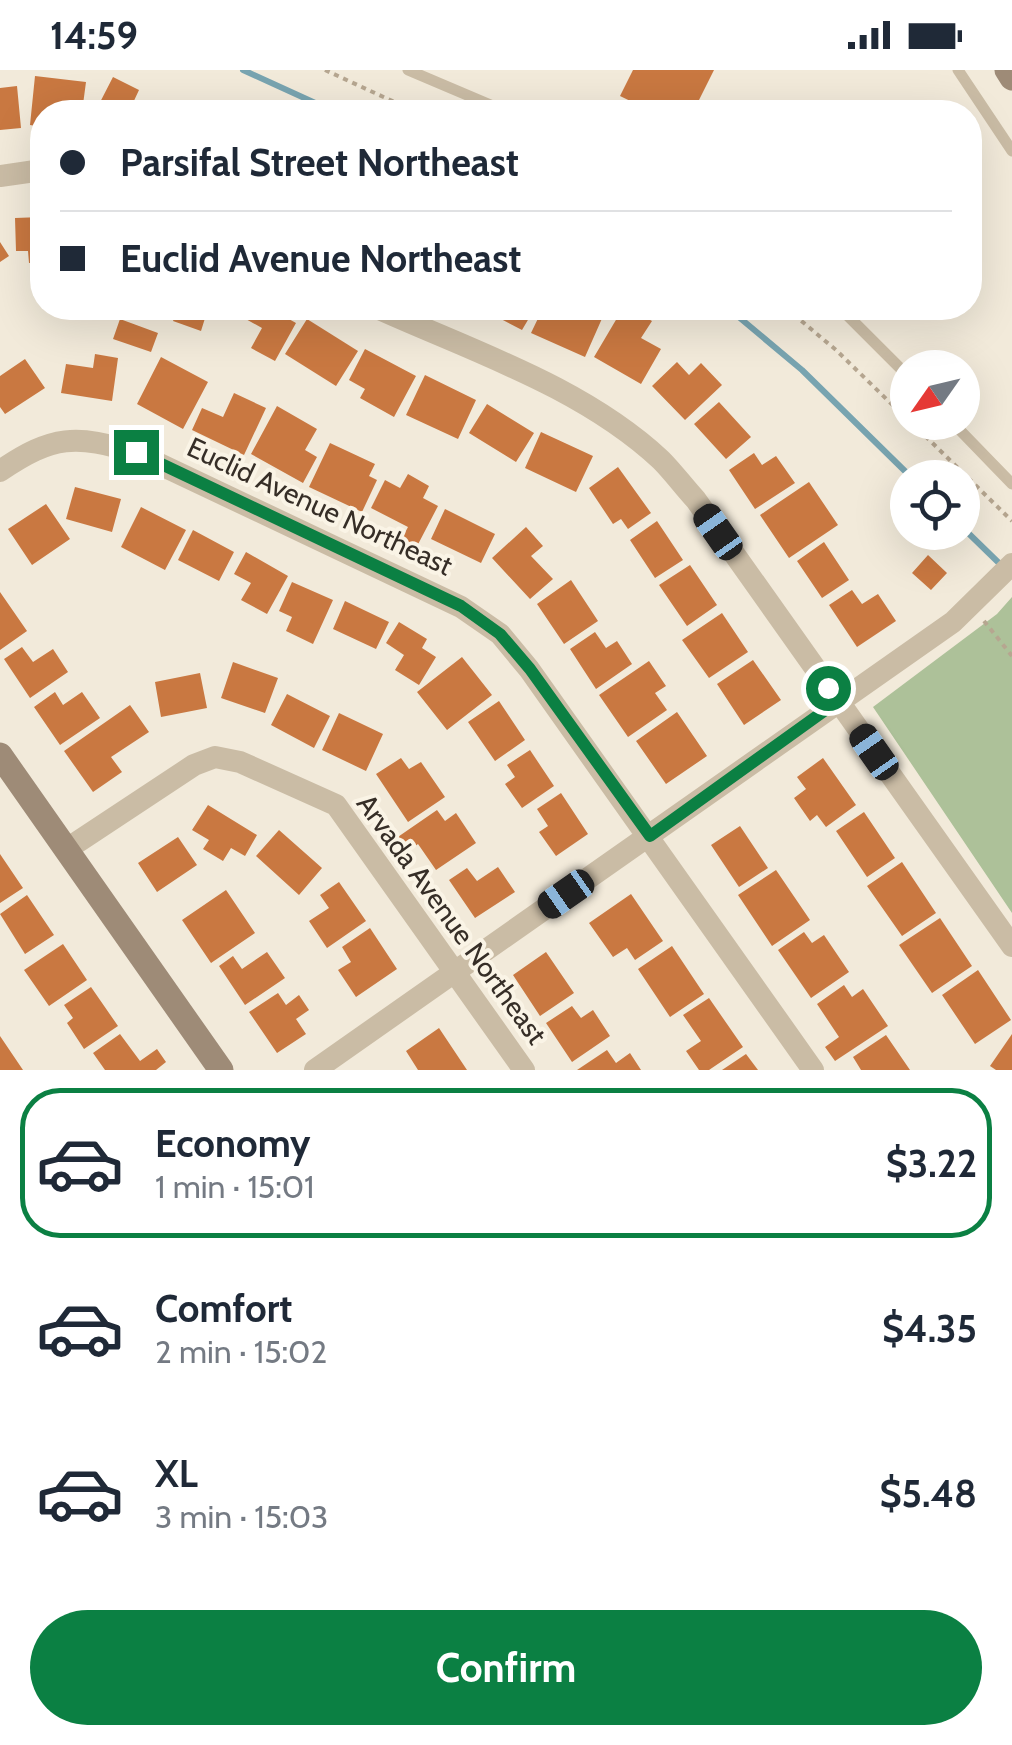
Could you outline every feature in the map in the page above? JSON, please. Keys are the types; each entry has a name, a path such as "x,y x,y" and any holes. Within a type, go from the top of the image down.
{"street":[{"path":"1007,70 1012,78"},
{"path":"0,176 30,172"},
{"path":"403,320 558,390 617,425 662,461 696,500 1012,946"},
{"name":"Euclid Avenue Northeast","path":"0,471 66,440 92,439 136,452 461,606 500,634 530,669 650,836 813,1070"},
{"path":"315,1070 952,622 1012,564"},
{"path":"0,755 221,1070"},
{"name":"Arvada Avenue Northeast","path":"67,849 194,765 215,757 240,762 336,806 524,1070"}],"lane":[{"path":"408,70 479,100"},
{"path":"958,70 978,100"},
{"path":"982,106 1012,152"},
{"path":"852,320 890,358"},
{"path":"969,440 1012,484"}],"path":[{"path":"325,70 390,100"},
{"path":"799,320 890,404"},
{"path":"929,440 1012,521"},
{"path":"982,618 1012,656"}],"green space":[{"path":"1012,597 1012,913 873,707 997,614"}],"building":[{"path":"633,70 714,70 699,100 628,100 620,96"},
{"path":"35,76 86,82 84,100 33,100"},
{"path":"113,77 139,90 134,100 101,100"},
{"path":"17,86 21,128 0,130 0,88"},
{"path":"30,217 30,263 28,251 16,251 15,218"},
{"path":"0,242 9,256 0,262"},
{"path":"120,320 158,333 151,352 113,339"},
{"path":"173,320 204,320 201,331"},
{"path":"248,320 296,323 275,361 251,348 262,328"},
{"path":"306,320 358,351 336,386 285,354"},
{"path":"503,320 528,320 522,330"},
{"path":"537,320 601,320 585,357 531,333"},
{"path":"616,320 652,321 641,338 661,349 641,384 594,357"},
{"path":"365,349 416,376 394,417 360,398 365,389 349,380"},
{"path":"95,354 118,358 112,401 61,393 66,364 93,368"},
{"path":"161,357 208,382 183,429 137,404"},
{"path":"25,359 45,388 5,414 0,407 0,376"},
{"path":"677,362 689,375 701,363 722,385 685,420 652,386"},
{"path":"425,375 476,400 458,439 406,415"},
{"path":"234,393 266,408 244,455 192,430 202,408 223,417"},
{"path":"719,402 751,437 726,459 694,424"},
{"path":"487,404 534,433 516,462 469,433"},
{"path":"277,406 317,429 305,450 317,457 303,483 251,454"},
{"path":"541,432 593,456 576,492 525,468"},
{"path":"330,443 375,464 369,476 377,480 362,512 309,487"},
{"path":"754,453 762,465 776,456 795,483 755,509 729,470"},
{"path":"618,467 651,513 628,529 621,519 613,524 589,488"},
{"path":"408,474 429,486 423,498 438,506 414,552 399,544 408,527 371,508 385,480 400,488"},
{"path":"809,482 838,525 789,558 760,515"},
{"path":"75,487 121,499 112,532 66,519"},
{"path":"46,504 70,539 32,565 8,529"},
{"path":"141,507 186,530 165,570 121,547"},
{"path":"445,509 495,534 481,563 431,539"},
{"path":"657,521 683,560 655,578 630,540"},
{"path":"526,527 543,546 531,556 553,579 530,599 492,558"},
{"path":"193,530 234,552 219,581 178,560"},
{"path":"824,542 849,580 822,598 797,561"},
{"path":"246,552 288,576 267,614 241,600 251,583 234,574"},
{"path":"928,555 947,573 931,590 912,573"},
{"path":"690,565 717,605 687,626 659,585"},
{"path":"571,580 598,621 564,644 537,604"},
{"path":"292,582 333,600 313,644 286,631 292,617 279,611"},
{"path":"852,590 862,604 878,594 896,621 857,647 829,605"},
{"path":"0,592 27,631 0,650"},
{"path":"345,601 389,622 376,649 333,629"},
{"path":"722,613 748,652 709,678 682,640"},
{"path":"399,622 427,639 422,648 436,657 419,685 395,670 404,655 386,643"},
{"path":"595,632 606,648 617,641 632,664 596,689 570,649"},
{"path":"22,647 33,662 53,649 68,672 30,698 4,659"},
{"path":"462,657 492,695 447,730 417,692"},
{"path":"753,660 781,700 744,725 717,684"},
{"path":"649,661 666,686 655,693 667,710 628,737 599,695"},
{"path":"233,662 278,678 265,713 221,698"},
{"path":"200,673 207,708 161,717 155,682"},
{"path":"55,692 63,705 82,692 100,718 60,745 34,707"},
{"path":"287,694 330,716 314,748 271,725"},
{"path":"499,701 525,740 495,761 468,722"},
{"path":"130,705 149,732 111,757 122,772 93,792 64,751"},
{"path":"677,712 707,756 666,784 636,741"},
{"path":"339,713 383,734 366,771 322,750"},
{"path":"530,750 554,786 522,808 505,784 515,777 507,765"},
{"path":"401,758 409,769 421,762 445,797 408,822 376,774"},
{"path":"823,758 856,805 826,827 817,815 810,821 794,798 806,789 797,777"},
{"path":"561,793 588,834 556,856 539,832 548,826 537,809"},
{"path":"208,805 257,835 245,856 231,848 223,861 203,849 209,840 192,830"},
{"path":"437,810 445,821 456,813 476,843 436,870 418,844 402,855 392,841"},
{"path":"864,812 895,858 867,877 836,831"},
{"path":"740,826 768,868 739,887 711,845"},
{"path":"279,830 322,868 299,895 256,856"},
{"path":"178,837 197,865 157,892 138,863"},
{"path":"0,854 23,888 0,903"},
{"path":"902,862 936,913 902,936 867,886"},
{"path":"498,867 515,892 475,918 449,880 467,868 477,881"},
{"path":"776,870 810,920 772,946 738,895"},
{"path":"339,882 366,921 327,948 309,921 329,908 320,895"},
{"path":"226,890 255,933 211,963 182,920"},
{"path":"631,894 663,941 635,960 627,948 613,957 589,923"},
{"path":"27,895 54,935 25,954 0,914"},
{"path":"940,918 972,966 932,993 899,945"},
{"path":"370,928 397,969 356,997 338,970 351,962 342,947"},
{"path":"804,932 812,943 824,935 849,972 811,998 778,950"},
{"path":"63,944 87,980 49,1006 24,970"},
{"path":"672,946 704,994 670,1017 638,969"},
{"path":"267,952 285,978 245,1005 219,966 233,956 242,969"},
{"path":"546,952 574,993 540,1016 513,975"},
{"path":"978,970 1011,1020 975,1044 942,995"},
{"path":"844,985 852,997 863,989 888,1026 835,1061 825,1047 839,1037 817,1004"},
{"path":"91,987 118,1026 84,1049 67,1023 73,1018 64,1005"},
{"path":"278,993 286,1005 299,995 309,1010 296,1019 306,1034 277,1053 249,1012"},
{"path":"709,998 743,1047 709,1070 699,1070 686,1051 701,1041 683,1015"},
{"path":"572,1006 581,1018 593,1010 610,1036 572,1062 546,1023"},
{"path":"439,1028 467,1070 418,1070 406,1051"},
{"path":"120,1034 140,1061 157,1049 166,1062 156,1070 105,1070 93,1053"},
{"path":"1012,1034 1012,1070 996,1070 990,1066"},
{"path":"886,1035 910,1070 861,1070 853,1057"},
{"path":"0,1036 23,1070 0,1070"},
{"path":"607,1050 616,1063 630,1053 641,1070 577,1070"},
{"path":"746,1054 758,1070 722,1070"}],"waterway":[{"path":"243,70 309,100"},
{"path":"742,320 802,370 894,460"},
{"path":"980,545 1001,565"}],"route":[{"path":"136,452 461,606 500,634 530,669 650,836 838,701 828,688"}]}
